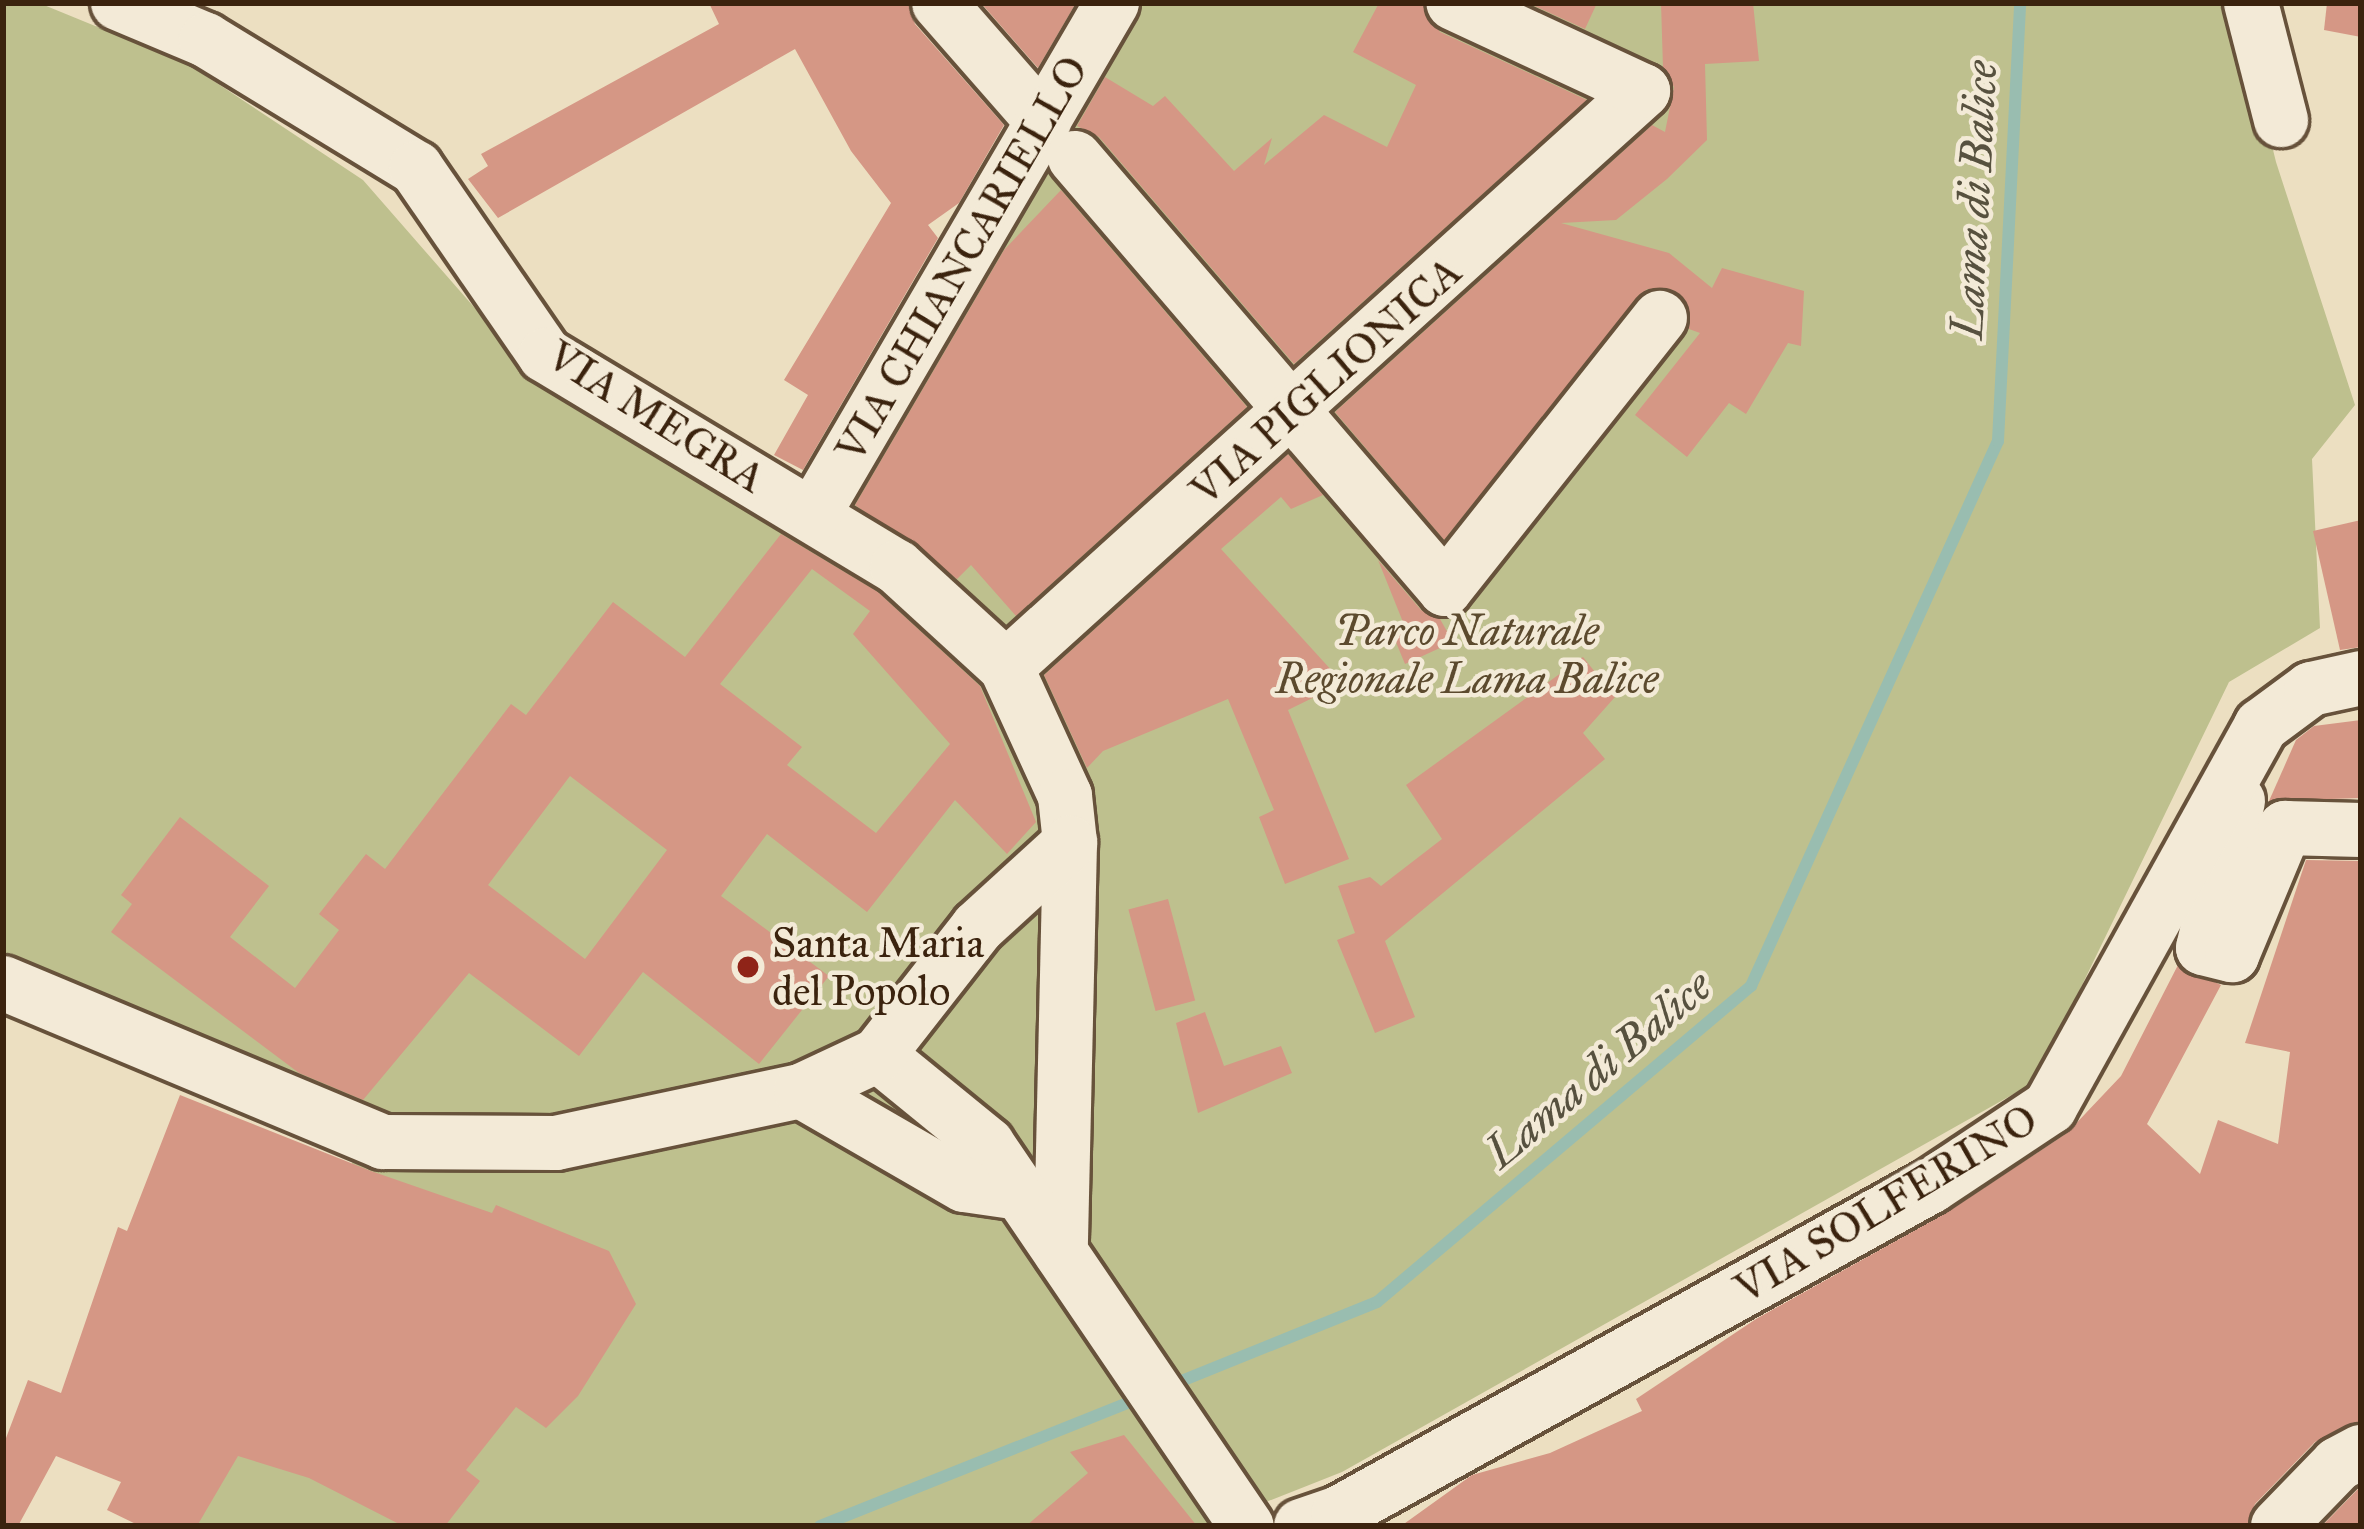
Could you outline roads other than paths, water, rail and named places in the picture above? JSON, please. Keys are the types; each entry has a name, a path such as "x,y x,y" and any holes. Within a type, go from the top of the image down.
{"street":[{"name":"VIA MEGRA","path":"118,3 206,40 416,168 545,355 897,567 1006,667 1065,796 1070,843 1061,1252"},
{"path":"939,3 1445,590 1660,318"},
{"name":"VIA CHIANCARIELLO","path":"813,515 1060,140 1112,3"},
{"name":"VIA PIGLIONICA","path":"1006,667 1295,412 1643,92 1453,3"},
{"path":"2251,3 2281,120"},
{"name":"VIA SOLFERINO","path":"1300,1526 1340,1513 1931,1186 2050,1107 2092,1042 2237,758 2283,703 2361,678"},
{"path":"2237,758 2238,808 2204,948 2232,955 2285,828 2361,830"},
{"path":"3,983 383,1142 556,1143 801,1090 878,1055 978,927 1070,843"},
{"path":"878,1055 987,1144 1013,1192 1061,1252 1247,1526"},
{"path":"801,1090 964,1185 1013,1192"},
{"path":"2278,1526 2338,1464 2361,1452"}],"waterway":[{"name":"Lama di Balice","path":"1169,1386 1377,1302 1751,986 1998,441 2020,3"},
{"name":"Lama di Balice","path":"820,1526 1145,1396"}],"place":[{"name":"Santa Maria del Popolo","path":"748,967"}],"park label":[{"name":"Parco Naturale Regionale Lama Balice","path":"1467,655"}]}
